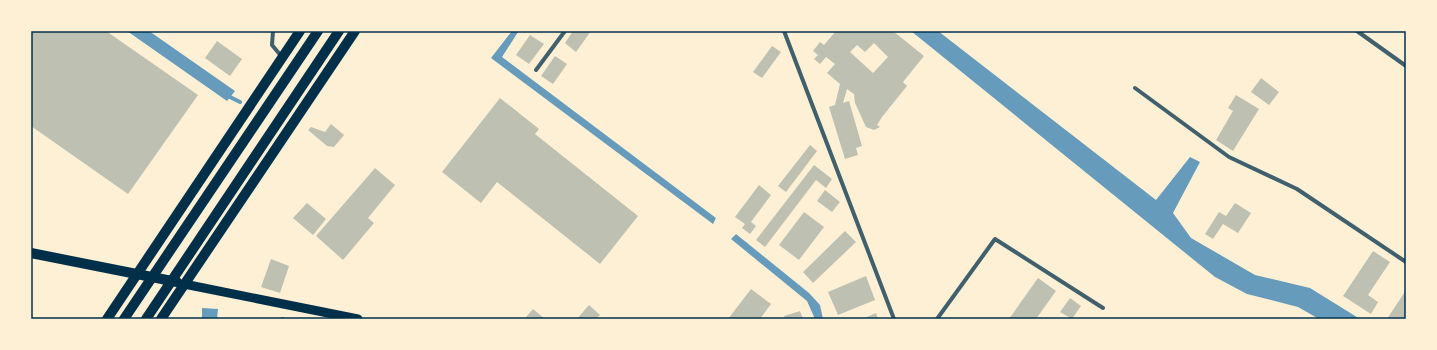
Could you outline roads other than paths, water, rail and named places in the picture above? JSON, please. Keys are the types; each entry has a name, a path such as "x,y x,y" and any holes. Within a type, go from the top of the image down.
{"highway":[{"path":"107,319 300,31"},
{"path":"124,319 318,31"},
{"path":"146,319 339,31"},
{"path":"161,319 355,31"},
{"path":"31,253 184,284"}],"main road":[{"path":"184,284 318,315 358,319"}],"street":[{"path":"273,31 272,45 282,57"},
{"path":"536,70 565,31"},
{"path":"784,31 894,319"},
{"path":"1357,31 1406,66"},
{"path":"1135,88 1229,157 1297,189 1406,262"},
{"path":"937,319 995,239 1103,308"}],"water":[{"path":"127,31 149,31 235,91 227,101"},
{"path":"512,31 518,32 502,57 716,218 713,224 491,58"},
{"path":"911,31 938,31 1156,200 1190,157 1200,162 1173,213 1191,238 1255,275 1310,288 1360,319 1319,319 1298,307 1247,294 1215,277"},
{"path":"736,234 809,293 820,305 823,319 815,319 807,301 731,239"},
{"path":"202,308 218,309 217,319 202,319"}],"waterway":[{"path":"230,97 240,102"}]}
